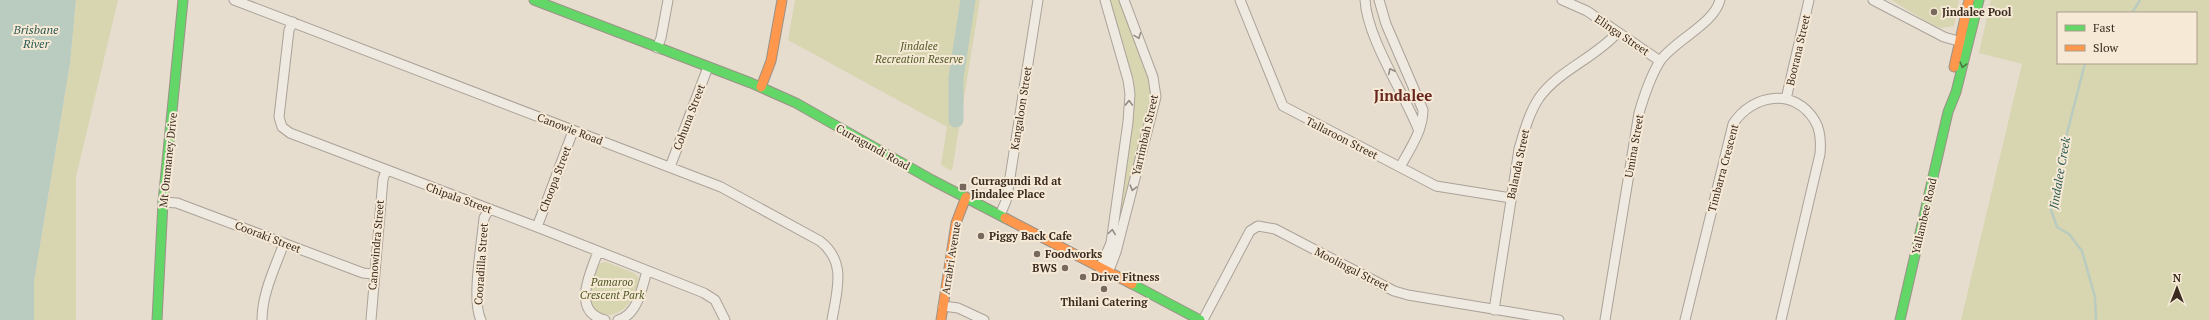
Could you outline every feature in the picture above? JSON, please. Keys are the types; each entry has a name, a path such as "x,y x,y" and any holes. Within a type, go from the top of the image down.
{"street":[{"name":"Mt Ommaney Drive","path":"157,320 163,202 183,0"},
{"name":"Canowie Road","path":"234,0 721,187 820,241 829,249 837,263 839,275 832,320"},
{"name":"Curragundi Road","path":"534,0 761,87 796,104 1108,273 1200,320"},
{"path":"657,48 661,38 668,0"},
{"path":"761,87 771,61 782,0"},
{"name":"Kangaloon Street","path":"1000,215 1007,196 1038,0"},
{"name":"Yarrimbah Street","path":"1100,268 1111,243 1129,100 1128,80 1105,0"},
{"name":"Yarrimbah Street","path":"1108,273 1120,238 1156,94 1153,77 1124,0"},
{"name":"Tallaroon Street","path":"1240,0 1283,106 1436,186 1511,198"},
{"path":"1364,0 1365,10 1376,39 1419,131"},
{"path":"1379,0 1386,24 1423,110 1423,119 1419,131 1400,167"},
{"name":"Elinga Street","path":"1562,0 1587,11 1660,61"},
{"name":"Umina Street","path":"1605,320 1639,113 1648,84 1660,61 1681,39 1711,16 1720,0"},
{"name":"Boorana Street","path":"1786,99 1809,0"},
{"path":"1873,0 1944,37 1964,43"},
{"name":"Yallambee Road","path":"1964,43 1969,0"},
{"name":"Yallambee Road","path":"1900,320 1964,43 1979,0"},
{"name":"Chipala Street","path":"293,22 289,30 279,117 282,127 303,140 537,227 704,293 715,300 725,320"},
{"name":"Balanda Street","path":"1494,310 1519,149 1526,124 1539,98 1559,78 1608,43 1617,33"},
{"name":"Cohuna Street","path":"670,167 708,67"},
{"name":"Timbarra Crescent","path":"1685,320 1733,124 1742,110 1755,102 1771,99 1786,99 1804,108 1810,114 1816,122 1821,142 1820,154 1781,320"},
{"name":"Choopa Street","path":"537,227 573,131"},
{"name":"Canowindra Street","path":"371,320 373,274 383,179 386,171"},
{"name":"Arrabri Avenue","path":"941,320 958,212 966,197"},
{"name":"Cooraki Street","path":"163,202 177,202 284,243 363,272 373,274"},
{"name":"Cooradilla Street","path":"482,320 478,313 477,290 484,218 488,209"},
{"name":"Moolingal Street","path":"1203,320 1250,231 1258,226 1275,229 1394,291 1408,295 1559,320"},
{"path":"262,320 262,307 265,292 284,243"},
{"path":"598,252 587,283 586,303 590,311 596,317 605,320"},
{"path":"618,320 635,308 647,271"},
{"path":"943,306 958,308 984,320"}],"green space":[{"path":"76,0 118,0 76,177 76,320 34,320 34,282 70,63"},
{"name":"Jindalee Recreation Reserve","path":"795,0 980,0 952,171 941,165 947,127 788,40"},
{"path":"1109,0 1119,0 1150,78 1153,96 1120,218 1134,113 1135,91"},
{"name":"Jindalee Pool","path":"1891,0 1959,0 1954,26 1941,28 1931,24"},
{"path":"1991,0 2209,0 2209,320 1961,320 2022,64 1979,53"},
{"name":"Pamaroo Crescent Park","path":"606,262 634,273 639,278 636,292 627,305 615,314 608,315 600,314 593,310 588,299 590,286 598,264"}],"water":[{"name":"Brisbane River","path":"0,0 76,0 70,63 34,282 34,320 0,320"}],"waterway":[{"path":"956,120 956,78 968,0"},
{"name":"Jindalee Creek","path":"2133,12 2140,0"},
{"name":"Jindalee Creek","path":"2085,64 2060,161 2051,210 2057,227 2069,234 2082,251 2095,297 2096,320"}],"traffic: fast":[{"path":"157,320 163,202 183,0"},
{"path":"534,0 751,83 796,103 932,180 1005,218"},
{"path":"1900,320 1948,112 1956,92 1979,0"},
{"path":"1132,284 1200,320"}],"traffic: slow":[{"path":"761,87 771,61 782,0"},
{"path":"1954,67 1969,0"},
{"path":"941,320 956,223 966,197"},
{"path":"1005,218 1132,284"}],"place":[{"name":"Jindalee Pool","path":"1934,12"},
{"name":"Curragundi Rd at Jindalee Place","path":"963,187"},
{"name":"Piggy Back Cafe","path":"981,236"},
{"name":"Foodworks","path":"1037,254"},
{"name":"BWS","path":"1065,268"},
{"name":"Drive Fitness","path":"1083,277"},
{"name":"Thilani Catering","path":"1104,289"}],"district":[{"name":"Jindalee","path":"1403,96"}]}
